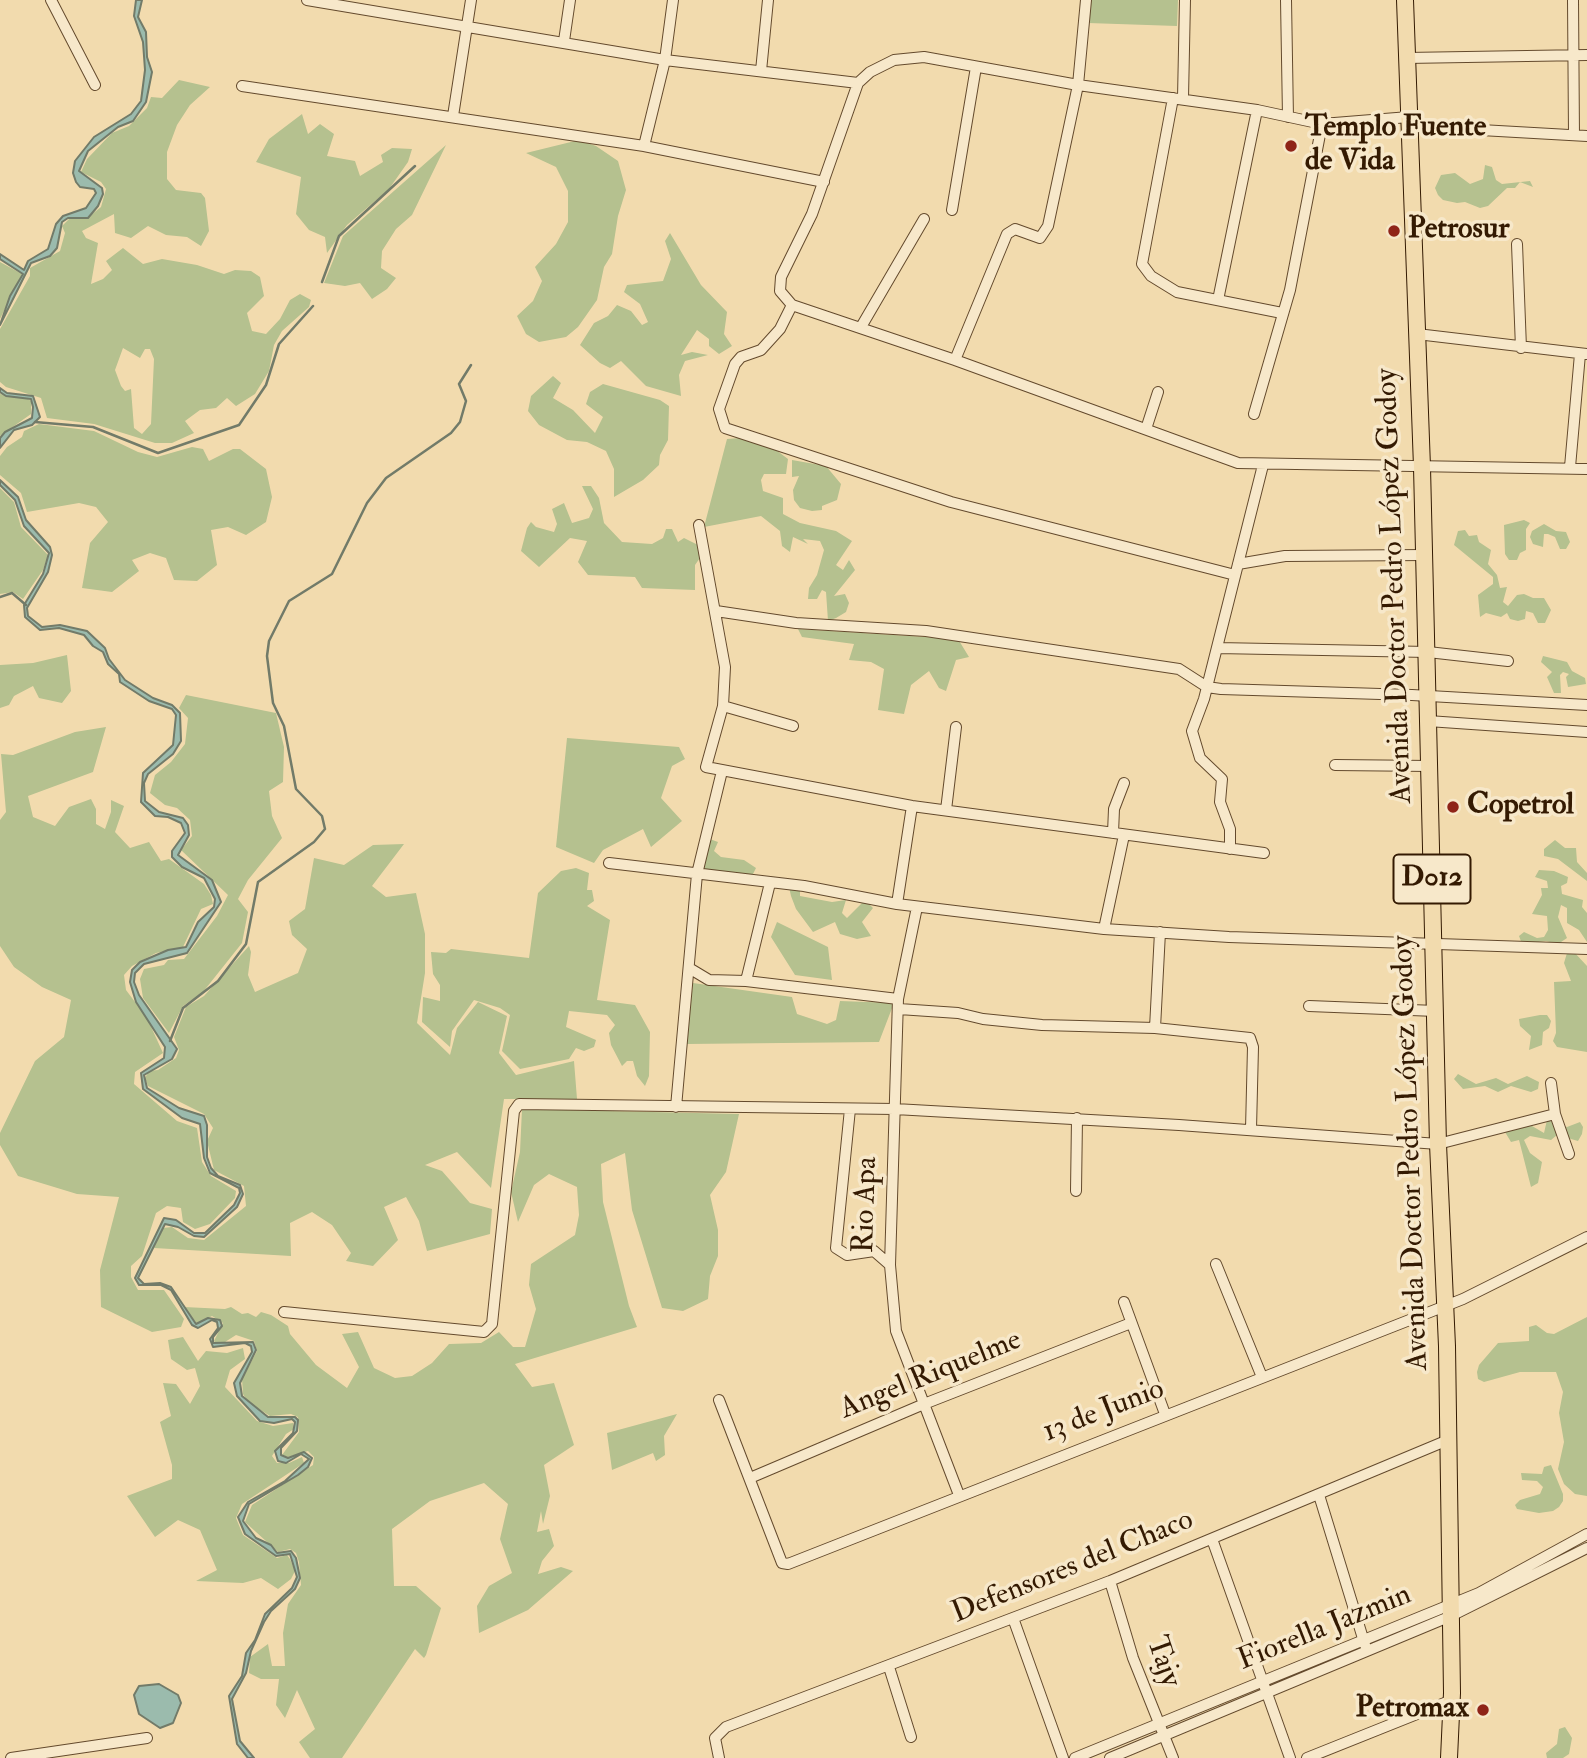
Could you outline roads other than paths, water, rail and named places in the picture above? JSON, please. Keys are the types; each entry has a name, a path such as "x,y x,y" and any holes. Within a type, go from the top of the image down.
{"main road":[{"name":"Avenida Doctor Pedro López Godoy","path":"1405,0 1428,652 1438,1144 1445,1306 1452,1700 1446,1757"}],"street":[{"path":"51,0 95,85"},
{"path":"307,0 665,60 858,83"},
{"path":"453,116 471,0"},
{"path":"564,41 570,0"},
{"path":"644,146 665,60 673,0"},
{"path":"761,71 768,0"},
{"path":"955,360 1007,234 1015,229 1036,237 1044,235 1079,85 1086,0"},
{"path":"1185,0 1178,98 1142,264 1151,276 1170,289 1282,313"},
{"path":"1286,0 1288,117"},
{"path":"1573,0 1574,135"},
{"path":"1406,58 1587,55"},
{"path":"1587,136 1409,121 1322,124 1257,110 1079,85 912,56 894,60 870,72 858,83 824,182 779,285 785,299 792,305 955,360 1238,463 1587,469"},
{"path":"952,209 976,67"},
{"path":"242,86 644,146 824,182"},
{"path":"1218,300 1257,110"},
{"path":"1254,414 1290,290 1322,124"},
{"path":"861,327 924,219"},
{"path":"1517,244 1521,348"},
{"path":"792,305 780,329 761,350 741,357 734,364 719,409 725,428 951,502 1235,575"},
{"path":"1417,334 1584,354 1570,467"},
{"path":"1146,429 1158,392"},
{"path":"1230,849 1230,828 1220,802 1222,779 1200,758 1192,731 1207,687 1263,465"},
{"path":"699,525 725,667 723,706 706,767 912,806 1264,853"},
{"path":"1238,564 1285,556 1425,555"},
{"path":"716,611 796,623 926,631 1179,669 1207,687 1429,695 1587,705"},
{"path":"1217,648 1428,652 1508,661"},
{"path":"723,706 793,726"},
{"path":"1428,722 1587,732"},
{"path":"946,810 956,727"},
{"path":"1335,765 1430,766"},
{"path":"677,1107 697,874 722,771"},
{"path":"1112,834 1114,809 1124,783"},
{"path":"897,904 912,806"},
{"path":"1104,929 1124,835"},
{"path":"609,863 770,883 917,907 1104,929 1435,946 1587,949"},
{"path":"746,981 770,883"},
{"name":"Rio Apa","path":"917,907 899,1004 890,1265 896,1331 959,1495"},
{"path":"1155,1028 1160,932"},
{"path":"689,968 709,979 746,981 983,1019 1042,1025 1155,1028 1250,1038 1253,1046 1251,1129"},
{"path":"1309,1006 1436,1011"},
{"path":"1551,1083 1555,1114 1569,1154"},
{"path":"284,1312 484,1332 492,1324 516,1107 519,1104 895,1109 1251,1129 1438,1144 1555,1114"},
{"path":"850,1109 836,1248 847,1255 874,1251 890,1265"},
{"path":"1076,1191 1077,1118"},
{"name":"13 de Junio","path":"750,1478 782,1563 793,1562 1445,1306 1587,1237"},
{"path":"1216,1264 1262,1377"},
{"path":"1124,1302 1166,1414"},
{"name":"Angel Riquelme","path":"750,1478 924,1404 1132,1323"},
{"path":"719,1400 750,1478"},
{"name":"Defensores del Chaco","path":"719,1758 715,1738 726,1727 1110,1581 1448,1440"},
{"path":"1319,1494 1367,1651"},
{"name":"Fiorella Jazmin","path":"1075,1758 1364,1640 1451,1610 1587,1534"},
{"path":"1212,1539 1290,1758"},
{"name":"Fiorella Jazmin","path":"1110,1758 1367,1651 1587,1548"},
{"name":"Tajy","path":"1110,1581 1133,1658 1172,1758"},
{"path":"1013,1618 1063,1758"},
{"path":"889,1667 911,1737"},
{"path":"1307,1758 1452,1700"},
{"path":"11,1758 147,1738"}],"waterway":[{"path":"322,282 339,236 415,166"},
{"path":"35,422 93,427 158,453 239,425 266,385 279,344 313,306"},
{"path":"170,1041 183,1008 218,981 246,944 258,882 314,842 325,829 322,816 296,789 284,726 273,703 267,656 269,641 289,601 332,574 367,503 386,478 451,433 460,422 466,401 459,384 471,365"},
{"path":"0,597 12,593 26,605"}],"place":[{"name":"Templo Fuente de Vida","path":"1291,146"},
{"name":"Petrosur","path":"1394,231"},
{"name":"Copetrol","path":"1453,807"},
{"name":"Petromax","path":"1483,1710"}]}
